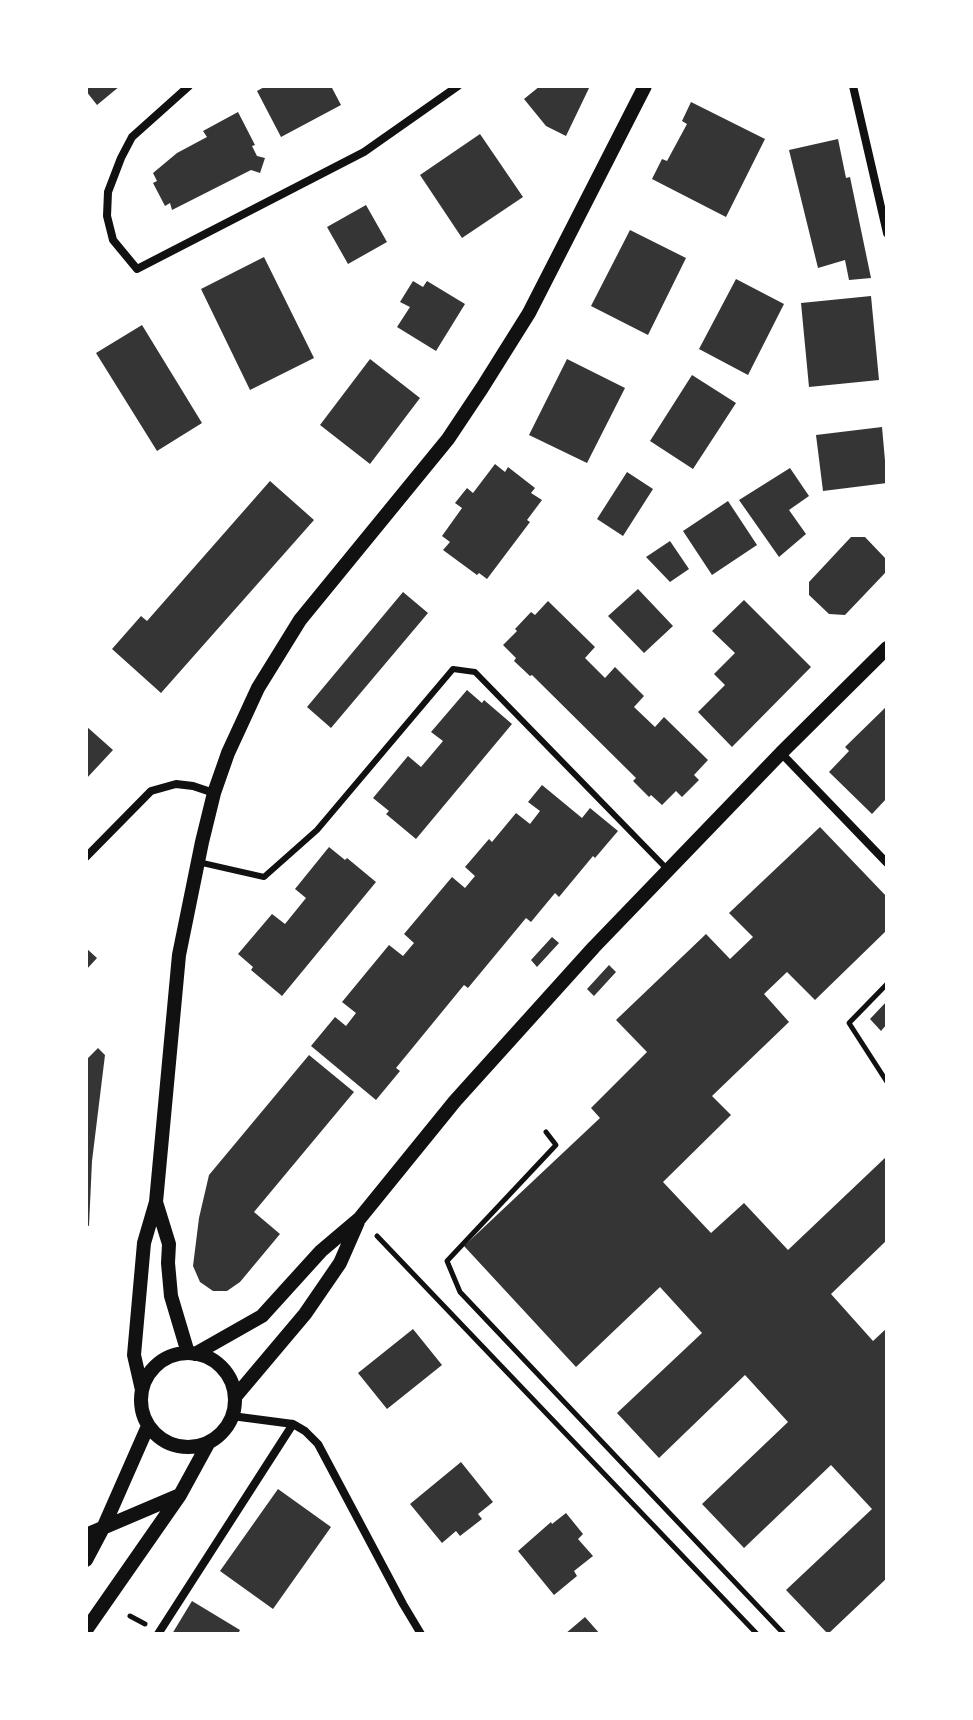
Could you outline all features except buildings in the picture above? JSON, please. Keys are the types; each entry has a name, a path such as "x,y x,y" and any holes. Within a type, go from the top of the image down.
{"street":[{"path":"189,86 132,137 108,192 107,216 113,240 137,269 364,152 458,86"},
{"path":"191,1353 210,1359 223,1368 235,1397 232,1416 219,1436 196,1447 182,1447 169,1444 148,1426 142,1412 142,1390 134,1355 144,1243 156,1202 179,955 214,793 228,753 258,688 300,620 448,439 529,313 645,86"},
{"path":"853,86 887,233"},
{"path":"142,1390 148,1375 159,1363 172,1356 191,1353 262,1316 321,1251 360,1218 455,1101 594,947 887,648"},
{"path":"781,753 887,863"},
{"path":"86,857 151,791 176,784 214,793"},
{"path":"156,1202 169,1244 171,1296 191,1353"},
{"path":"235,1397 305,1314 340,1263 360,1218"},
{"path":"232,1416 293,1424 318,1444 421,1634"},
{"path":"158,1634 293,1424"},
{"path":"86,1560 148,1426"},
{"path":"86,1630 180,1495 209,1442"},
{"path":"86,1535 180,1495"}],"lane":[{"path":"198,862 264,877 317,830 453,669 475,672 668,870"}],"path":[{"path":"887,984 849,1023 887,1082"},
{"path":"546,1132 556,1145 447,1261 460,1292 784,1634"},
{"path":"360,1218 757,1634"}]}
